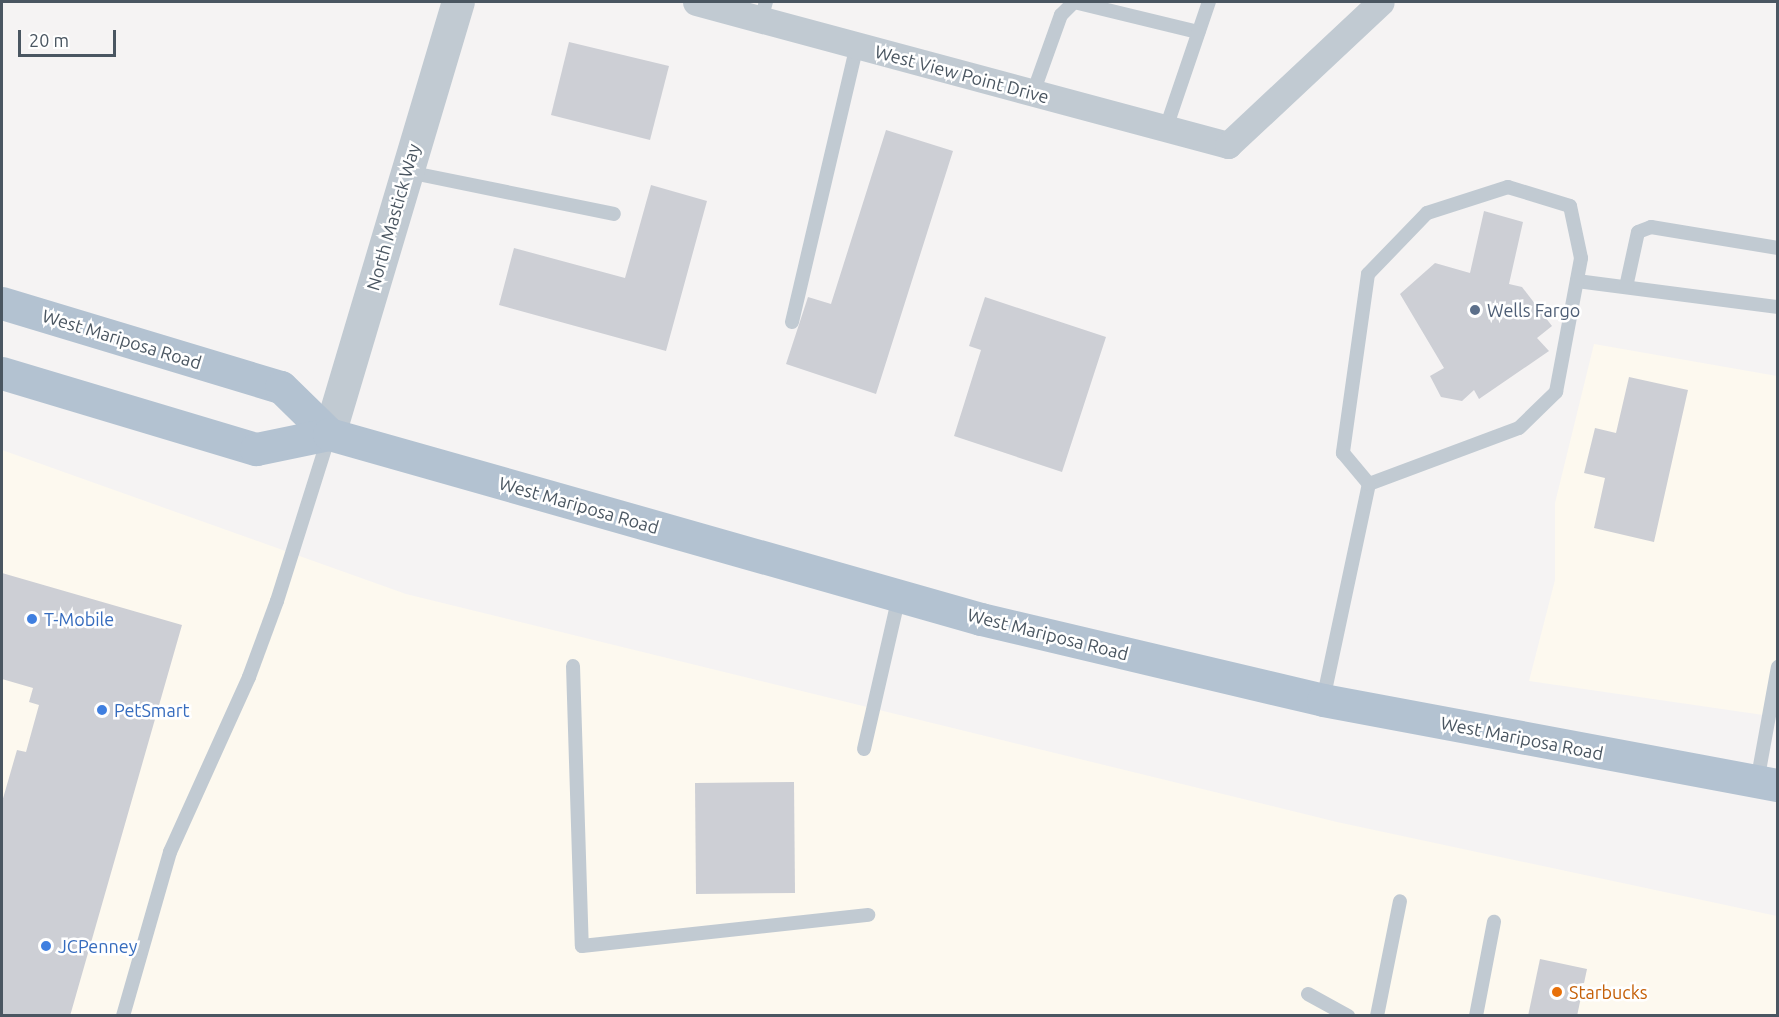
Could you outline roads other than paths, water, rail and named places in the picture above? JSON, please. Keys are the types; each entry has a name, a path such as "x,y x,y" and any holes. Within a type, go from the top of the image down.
{"main road":[{"name":"West Mariposa Road","path":"2,303 281,387 329,434"},
{"name":"West Mariposa Road","path":"2,373 256,449 329,434 900,596 1323,700 1767,783"}],"street":[{"name":"North Mastick Way","path":"329,434 458,2"},
{"name":"West View Point Drive","path":"696,2 764,10 857,45 1228,146 1381,2"}],"lane":[{"path":"1033,93 1061,15 1074,2 1198,32"},
{"path":"1166,128 1209,2"},
{"path":"792,322 857,45"},
{"path":"406,171 614,214"},
{"path":"1508,187 1570,206 1581,258 1556,392 1519,428 1369,484 1343,453 1368,274 1427,213 1508,187"},
{"path":"1626,287 1638,232 1651,227 1778,248"},
{"path":"1577,281 1778,308"},
{"path":"123,1016 170,852 249,677 277,601 329,434"},
{"path":"1323,700 1369,484"},
{"path":"864,749 900,596"},
{"path":"573,666 582,946 868,915"},
{"path":"1767,783 1778,666"},
{"path":"1377,1016 1400,901"},
{"path":"1476,1016 1494,922"},
{"path":"1308,994 1348,1016"}],"place":[{"name":"Wells Fargo","path":"1475,310"},
{"name":"T-Mobile","path":"32,619"},
{"name":"PetSmart","path":"102,710"},
{"name":"JCPenney","path":"46,946"},
{"name":"Starbucks","path":"1557,992"}]}
